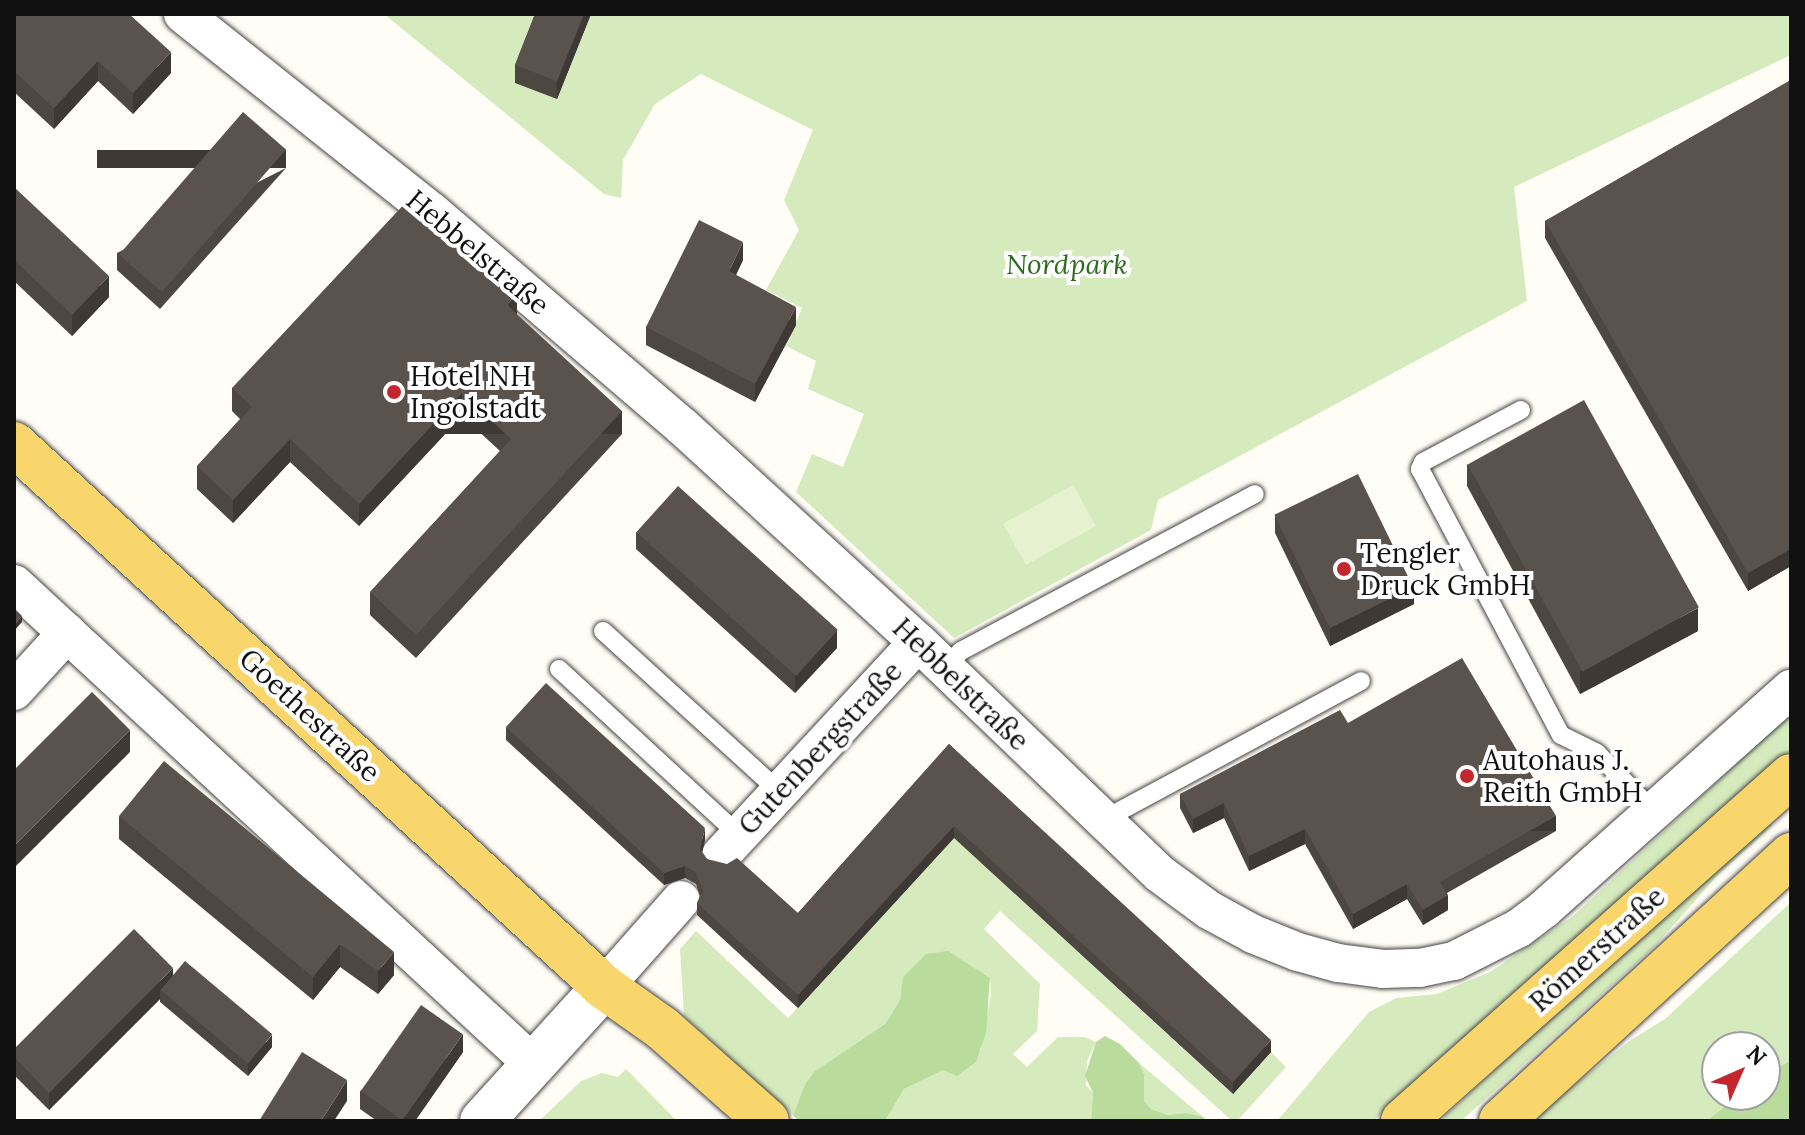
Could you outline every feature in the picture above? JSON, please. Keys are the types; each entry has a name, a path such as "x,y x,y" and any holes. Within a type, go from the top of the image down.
{"main road":[{"name":"Goethestraße","path":"14,444 604,987"},
{"name":"Römerstraße","path":"1403,1121 1791,776"},
{"path":"1501,1121 1791,855"},
{"path":"604,987 639,1040 722,1121"},
{"path":"604,987 662,1028 767,1121"}],"street":[{"name":"Hebbelstraße","path":"204,21 683,427 918,642 1160,874 1209,910 1253,934 1311,956 1383,969 1420,968 1454,961 1519,928 1791,689"},
{"path":"14,584 534,1065"},
{"path":"14,691 67,633"},
{"name":"Gutenbergstraße","path":"730,845 918,642"},
{"path":"482,1121 681,900"}],"lane":[{"path":"1521,410 1423,462 1420,469 1561,735 1597,753 1654,812"},
{"path":"945,668 961,651 1255,494"},
{"path":"603,631 780,792"},
{"path":"559,669 730,845"},
{"path":"1103,820 1361,681"}],"green space":[{"name":"Nordpark","path":"384,14 1791,14 1791,55 1514,187 1527,301 1158,500 1151,530 954,638 796,492 812,454 843,467 864,414 808,389 816,361 786,346 802,308 766,290 799,230 784,200 813,130 701,74 655,104 623,160 621,198 604,194"},
{"path":"1073,485 1096,526 1026,565 1003,524"},
{"path":"1791,713 1791,751 1373,1121 1277,1121 1369,1012 1396,998 1437,994 1490,972 1572,917"},
{"path":"1767,819 1772,826 1717,876 1654,947 1461,1121 1440,1121"},
{"path":"954,838 1232,1094 1271,1052 1286,1067 1237,1121 1232,1121 1000,911 984,929 1040,984 1037,1031 1013,1054 1027,1067 1058,1037 1085,1037 1096,1042 1087,1061 1086,1085 1093,1093 1091,1121 885,1121 904,1089 981,1050 991,994 990,978 904,976 900,1000 885,1024 815,1071 805,1084 793,1115 684,1016 680,949 696,931 788,1018"},
{"path":"1791,902 1791,1060 1781,1066 1781,1031 1701,1031 1701,1111 1719,1111 1707,1121 1528,1121 1631,1040 1665,1019"},
{"path":"948,951 990,978 986,1033 976,1062 957,1076 943,1070 904,1089 885,1121 799,1121 793,1115 805,1084 815,1071 885,1024 900,1000 903,977 926,954"},
{"path":"1105,1036 1120,1044 1139,1063 1144,1074 1144,1101 1151,1109 1168,1115 1185,1113 1203,1117 1206,1121 1091,1121 1093,1093 1085,1076 1096,1042"},
{"path":"1791,1060 1791,1121 1707,1121 1719,1111 1781,1111 1781,1066"},
{"path":"1139,1063 1208,1121 1185,1113 1168,1115 1151,1109 1144,1101 1144,1074"},
{"path":"626,1069 677,1121 539,1121 581,1081 602,1073 618,1077"}],"building":[{"path":"14,14 129,14 171,52 133,93 98,61 54,108 14,71"},
{"path":"535,14 584,14 557,81 515,65"},
{"path":"1791,80 1791,549 1748,573 1545,221"},
{"path":"243,112 286,149 162,292 119,255"},
{"path":"14,187 109,276 72,315 14,260"},
{"name":"Hotel NH Ingolstadt","path":"409,199 517,293 507,305 622,411 416,635 370,592 511,439 462,393 359,504 290,439 233,500 197,466 252,407 232,388"},
{"path":"699,220 743,242 729,271 796,307 755,384 646,327"},
{"path":"1584,400 1699,607 1583,672 1468,464"},
{"name":"Tengler Druck GmbH","path":"1358,474 1413,587 1330,628 1274,515"},
{"path":"678,486 838,630 796,676 637,532"},
{"path":"14,608 22,616 14,625"},
{"path":"1462,658 1556,816 1440,882 1448,895 1423,910 1407,884 1353,914 1305,829 1249,856 1224,803 1193,819 1180,794 1340,710 1348,723"},
{"path":"546,683 705,828 700,849 707,859 727,864 737,858 798,913 949,744 1271,1040 1233,1082 954,826 798,995 697,903 703,891 696,872 685,866 664,873 506,727"},
{"path":"92,692 130,730 14,846 14,770"},
{"path":"164,761 394,952 378,971 340,944 313,977 119,816"},
{"path":"134,929 173,968 49,1093 14,1057 14,1049"},
{"path":"185,961 272,1034 248,1063 161,990"},
{"path":"421,1005 463,1034 403,1120 361,1091"},
{"path":"302,1052 347,1080 321,1121 259,1121"}],"place":[{"name":"Hotel NH Ingolstadt","path":"394,392"},
{"name":"Tengler Druck GmbH","path":"1344,569"},
{"name":"Autohaus J. Reith GmbH","path":"1467,776"}]}
